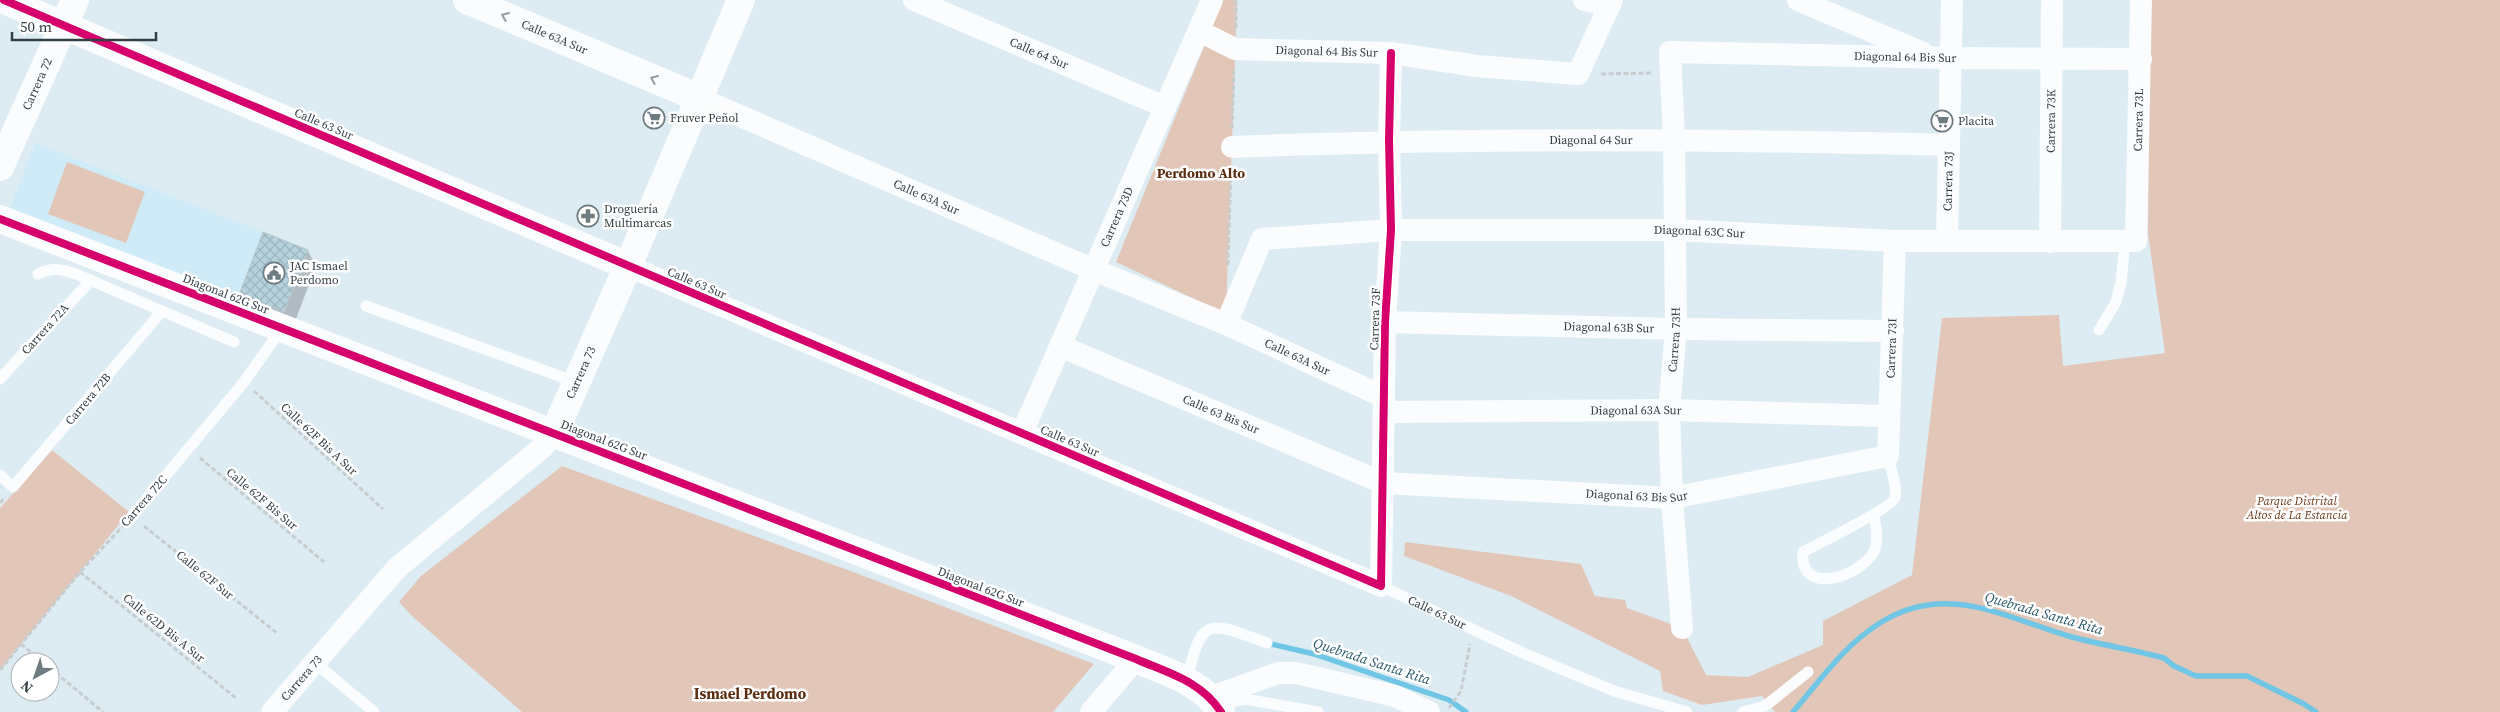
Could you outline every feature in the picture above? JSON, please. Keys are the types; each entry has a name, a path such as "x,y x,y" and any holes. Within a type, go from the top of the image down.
{"street":[{"name":"Calle 63 Sur","path":"4,0 1381,586"},
{"name":"Carrera 72","path":"0,167 75,0"},
{"name":"Calle 63A Sur","path":"467,0 699,98 1094,270 1226,324 1384,404"},
{"name":"Carrera 73","path":"272,712 403,562 544,446 554,432 628,266 741,0"},
{"name":"Calle 64 Sur","path":"914,0 1165,107"},
{"name":"Carrera 73D","path":"1022,433 1212,0"},
{"path":"1578,74 1611,3 1584,0"},
{"path":"1798,0 1942,58"},
{"name":"Carrera 73J","path":"1947,241 1949,145 1942,58 1952,0"},
{"name":"Carrera 73K","path":"2050,242 2052,0"},
{"name":"Carrera 73L","path":"2131,241 2141,59 2141,0"},
{"name":"Diagonal 64 Bis Sur","path":"1199,31 1235,49 1391,53 1477,66 1578,74"},
{"name":"Carrera 73F","path":"1381,586 1385,322 1391,230 1389,140 1391,53"},
{"name":"Diagonal 64 Bis Sur","path":"1669,62 1942,58 2141,59"},
{"name":"Carrera 73H","path":"1669,62 1674,139 1673,230 1676,329 1670,410 1672,498 1682,628"},
{"name":"Diagonal 64 Sur","path":"1232,147 1389,140 1674,139 1949,145"},
{"name":"Diagonal 62G Sur","path":"0,220 554,432 1136,659 1207,696"},
{"name":"Diagonal 63C Sur","path":"1226,324 1262,240 1391,230 1673,230 1895,241 2131,241"},
{"name":"Carrera 73I","path":"1888,456 1895,241"},
{"name":"Diagonal 63B Sur","path":"1385,322 1676,329 1893,331"},
{"name":"Calle 63 Bis Sur","path":"1060,346 1383,483"},
{"name":"Diagonal 63A Sur","path":"1384,404 1889,416"},
{"name":"Diagonal 63 Bis Sur","path":"1383,483 1672,498 1888,456"},
{"path":"1091,712 1136,659"},
{"path":"1207,696 1278,673 1296,673 1395,696 1429,712"}],"lane":[{"path":"2099,330 2116,302 2131,241"},
{"path":"38,274 49,269 58,268 91,280 234,342"},
{"name":"Carrera 72A","path":"0,379 91,280"},
{"path":"366,306 576,382"},
{"name":"Carrera 72B","path":"0,475 13,487 162,311"},
{"name":"Carrera 72C","path":"132,516 244,382 282,328"},
{"path":"1874,514 1875,549 1862,565 1828,580 1819,579 1808,571 1802,561 1803,552 1890,505 1895,499 1888,456"},
{"name":"Calle 63 Sur","path":"1381,586 1523,653 1614,690 1687,712"},
{"path":"1267,643 1224,628 1212,627 1204,633 1196,645 1207,696 1318,712"},
{"path":"314,662 367,710"},
{"path":"1743,712 1765,706 1808,672"}],"path":[{"path":"1578,74 1669,62"},
{"path":"1445,712 1462,691 1473,629"},
{"path":"21,644 31,652"},
{"path":"60,676 103,712"}],"shaded area":[{"path":"35,143 263,232 239,297 10,208"}],"green space":[{"path":"1223,0 1237,0 1226,314 1116,262"},
{"name":"Parque Distrital Altos de La Estancia","path":"2150,0 2500,0 2500,712 1775,712 1762,696 1702,705 1663,691 1660,671 1511,596 1404,556 1405,542 1581,564 1595,596 1625,600 1627,608 1682,628 1706,675 1748,677 1823,645 1823,621 1912,575 1942,318 2059,315 2063,366 2165,353 2148,234"},
{"path":"67,162 145,192 126,243 48,214"},
{"path":"52,450 129,512 15,652 10,652 10,658 0,670 0,508"},
{"path":"562,466 856,573 1094,664 1053,712 522,712 413,617 399,602 421,576"}],"building":[{"name":"JAC Ismael Perdomo","path":"263,232 308,250 284,312 239,295"}],"waterway":[{"name":"Quebrada Santa Rita","path":"1793,712 1843,653 1880,623 1904,611 1929,605 1952,604 2000,613 2072,637 2164,658 2174,666 2196,676 2247,676 2304,704 2316,712"},
{"name":"Quebrada Santa Rita","path":"1267,643 1314,654 1449,700 1466,712"}],"cycle path":[{"path":"4,0 1381,586 1385,322 1391,230 1389,140 1391,53"},
{"path":"0,219 1136,659 1194,685 1213,701 1221,712"}],"place":[{"name":"Fruver Peñol","path":"654,118"},
{"name":"Placita","path":"1942,121"},
{"name":"Droguería Multimarcas","path":"588,216"},
{"name":"JAC Ismael Perdomo","path":"274,273"}],"district":[{"name":"Perdomo Alto","path":"1201,173"},
{"name":"Ismael Perdomo","path":"750,694"}]}
